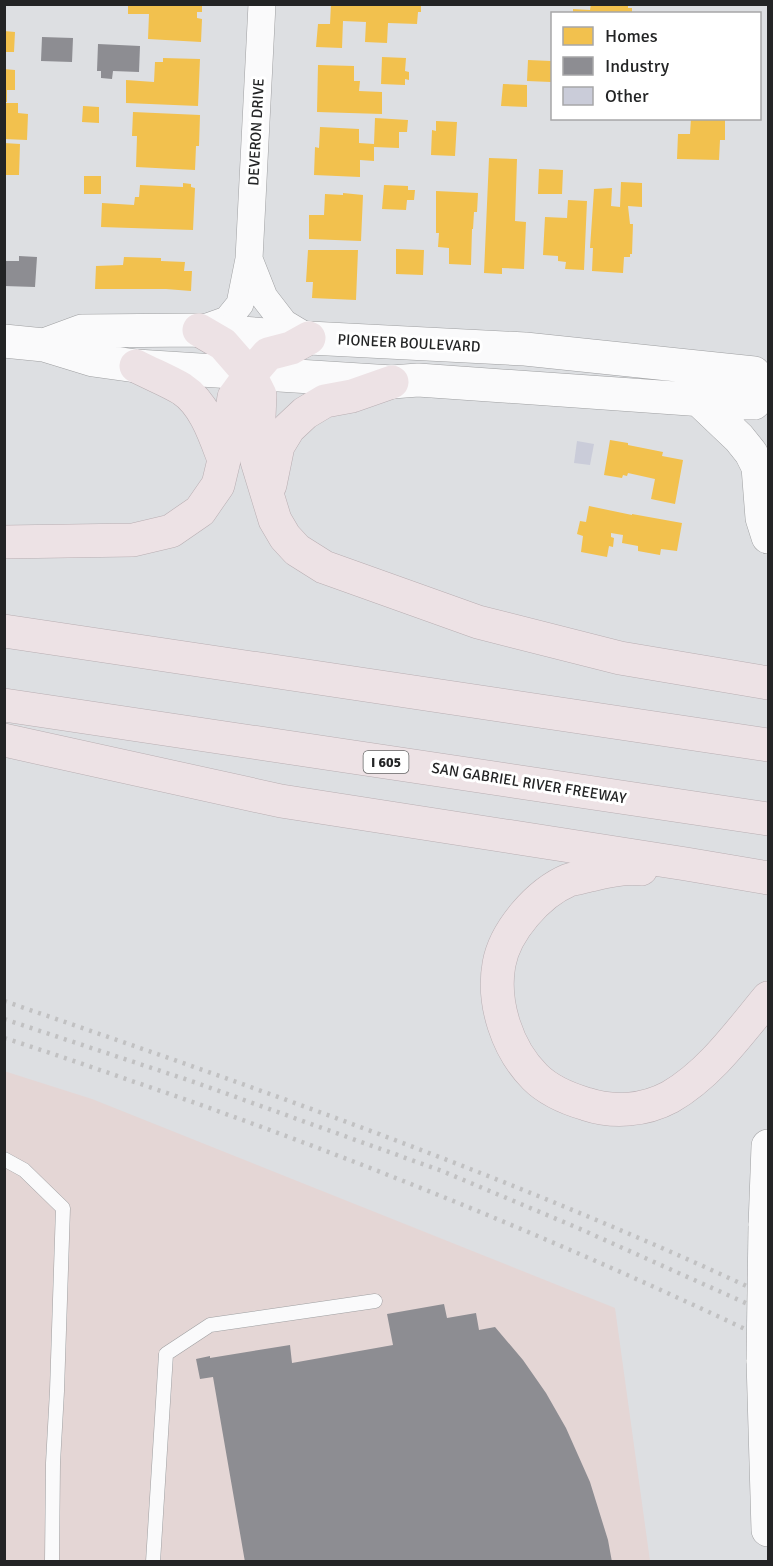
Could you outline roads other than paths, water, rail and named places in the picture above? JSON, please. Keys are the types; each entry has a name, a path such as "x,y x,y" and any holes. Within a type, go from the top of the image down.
{"highway":[{"path":"199,330 224,344 250,375 260,395 257,461 275,520 285,537 297,550 324,567 489,624 620,658 768,683"},
{"path":"4,542 133,540 171,531 200,511 218,485 234,397 268,354 291,348 309,338"},
{"path":"136,366 184,390 211,426 224,460"},
{"path":"267,498 278,446 289,428 304,413 325,401 352,396 392,382"},
{"path":"4,631 768,745"},
{"name":"SAN GABRIEL RIVER FREEWAY","path":"4,705 768,819"},
{"path":"4,740 281,801 768,878"},
{"path":"729,872 686,875 632,868 601,872 569,880 541,897 515,925 499,963 497,995 504,1026 515,1052 535,1078 568,1099 604,1110 640,1108 668,1098 693,1081 715,1060 768,998"}],"main road":[{"name":"PIONEER BOULEVARD","path":"4,341 44,345 93,360 136,366 250,375 392,382 418,380 754,403 768,390 754,373 525,349 199,330 82,331 44,345"},
{"path":"698,399 752,453 758,467 762,518 768,537"},
{"path":"768,1146 763,1360 768,1530"}],"street":[{"name":"DEVERON DRIVE","path":"199,330 227,320 240,304 249,259 262,4"},
{"name":"DEVERON DRIVE","path":"249,259 264,297 284,323 309,338"}],"lane":[{"path":"4,1159 24,1170 63,1208 57,1391 52,1464 52,1562"},
{"path":"153,1562 166,1354 210,1325 375,1301"}],"railway":[{"path":"4,1001 198,1068 486,1175 581,1213 768,1296"},
{"path":"4,1019 194,1082 442,1171 578,1228 768,1313"},
{"path":"4,1038 241,1119 394,1177 545,1239 768,1340"}]}
